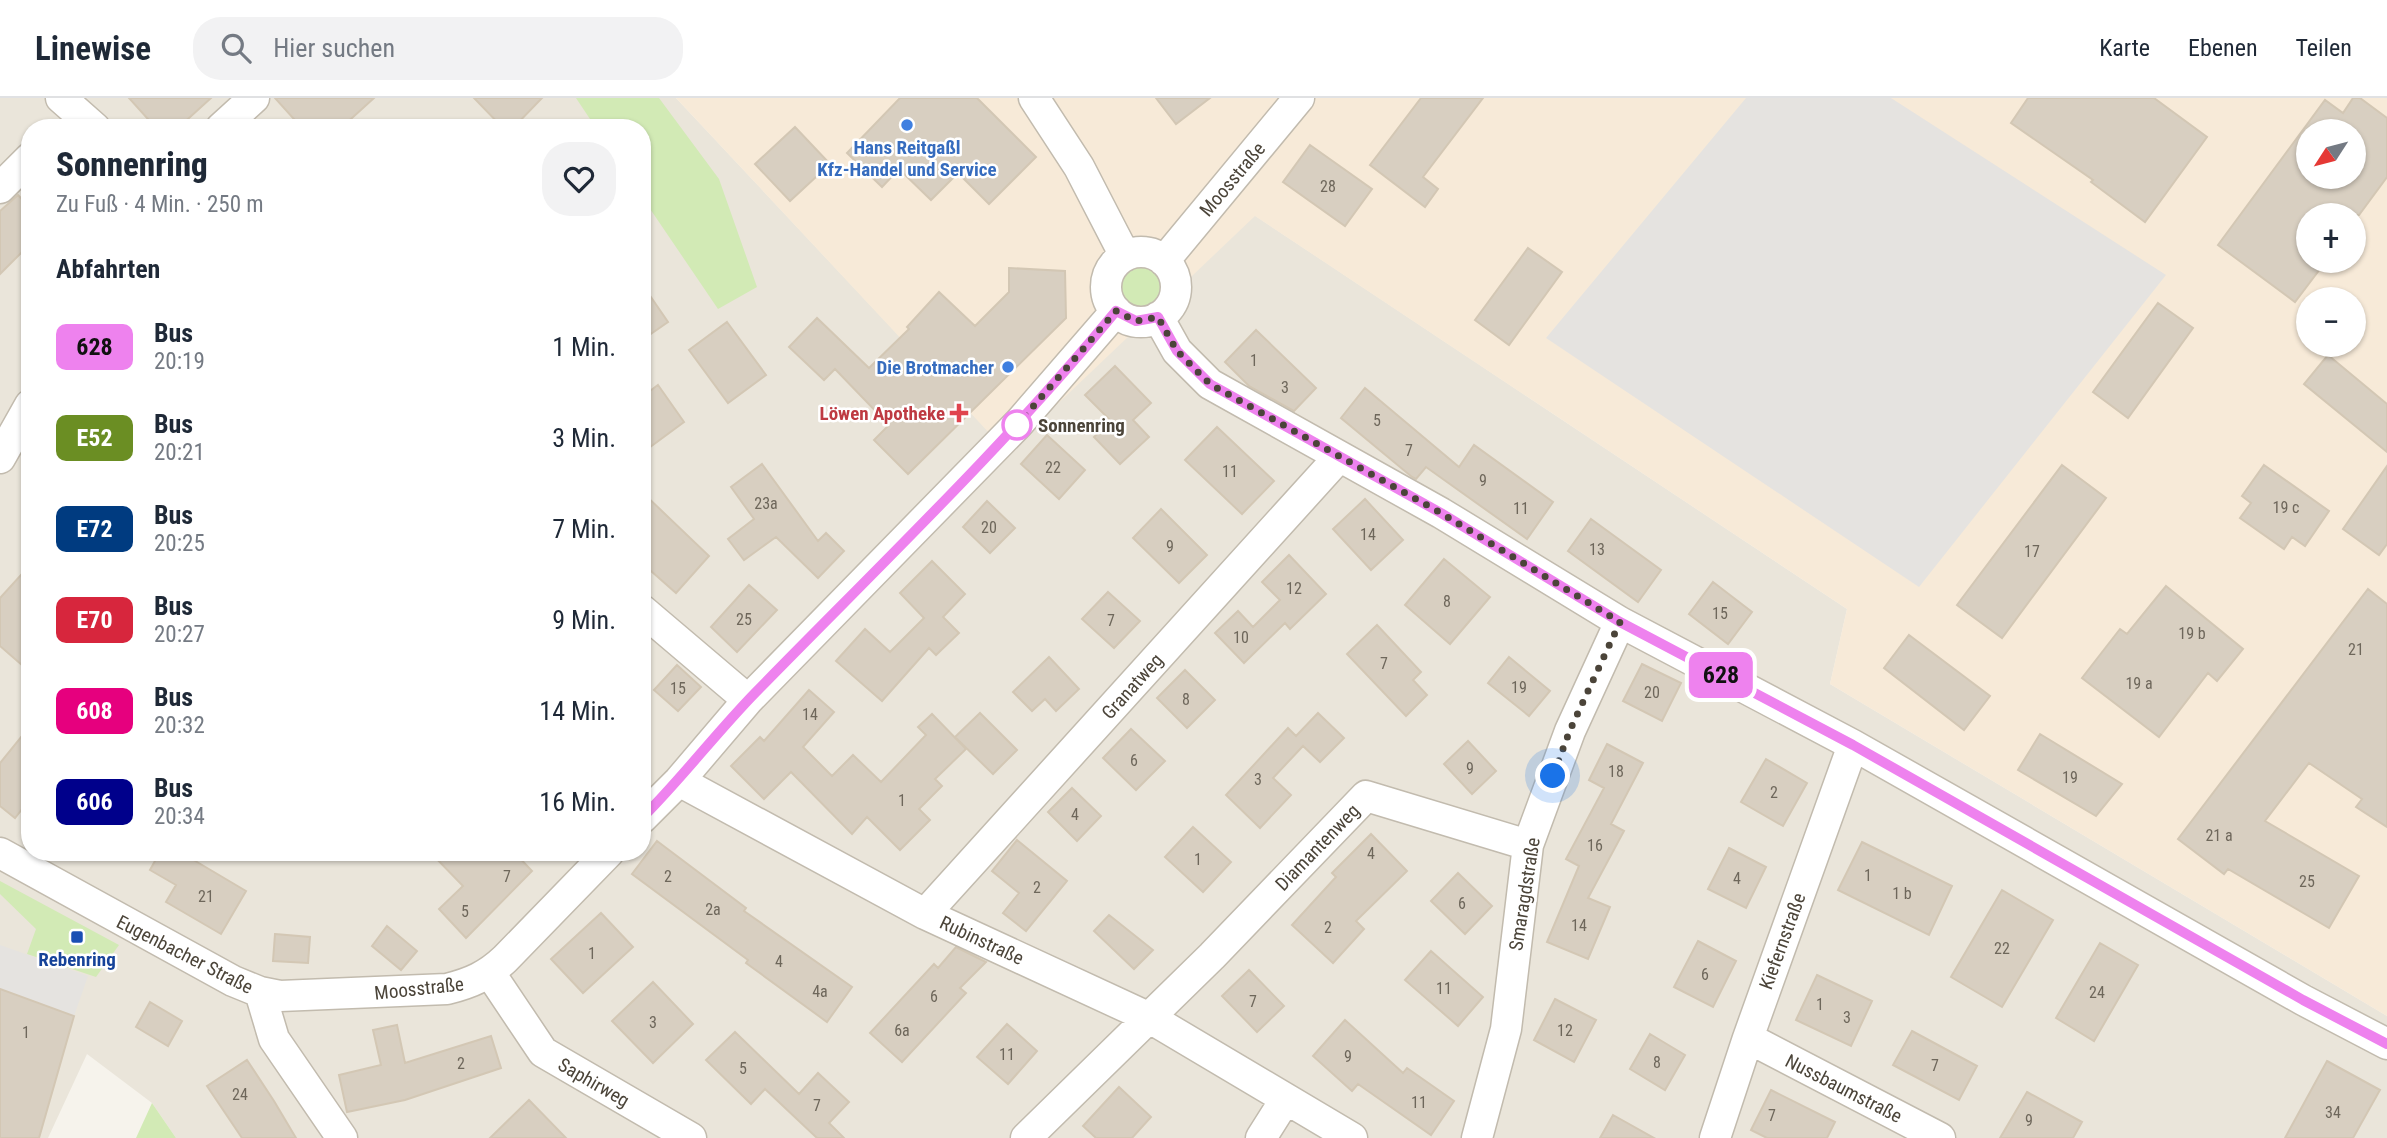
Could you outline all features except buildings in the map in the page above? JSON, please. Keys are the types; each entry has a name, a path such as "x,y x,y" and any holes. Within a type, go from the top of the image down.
{"street":[{"path":"231,119 254,98"},
{"path":"1034,98 1079,167 1125,256"},
{"name":"Moosstraße","path":"1164,261 1299,98"},
{"path":"0,188 21,167"},
{"path":"1150,253 1164,261 1171,270 1176,291 1167,311 1158,317 1136,321 1116,311 1110,302 1106,281 1110,271 1125,256 1150,253"},
{"path":"651,809 679,781 748,700 1019,423 1116,311"},
{"path":"1158,317 1177,351 1210,384 1441,513 1620,622 1853,745 2291,994 2387,1044"},
{"path":"10,445 21,423"},
{"name":"Granatweg","path":"925,914 1339,457"},
{"path":"651,618 748,700"},
{"name":"Smaragdstraße","path":"1477,1138 1506,1030 1528,845 1570,730 1620,622"},
{"name":"Kiefernstraße","path":"1716,1138 1748,1038 1853,745"},
{"name":"Rubinstraße","path":"679,781 925,914 1150,1018 1352,1138"},
{"name":"Diamantenweg","path":"1150,1018 1366,796 1528,845"},
{"name":"Eugenbacher Straße","path":"0,853 233,981 260,992 274,1039 342,1138"},
{"name":"Moosstraße","path":"260,992 280,996 447,989 472,983 490,973 600,861"},
{"name":"Saphirweg","path":"490,973 543,1052 691,1138"},
{"path":"1026,1138 1150,1018"},
{"name":"Nussbaumstraße","path":"1748,1038 1940,1138"},
{"path":"1261,1138 1285,1100"}],"shaded area":[{"path":"0,98 676,98 1007,451 1254,215 1847,609 1830,684 2387,1016 2387,1138 176,1138 152,1103 87,1054 48,1138 0,1138"},
{"path":"676,98 2387,98 2387,1016 1830,684 1847,609 1255,216 1007,452"},
{"path":"1746,98 1891,98 2166,275 1919,587 1546,338"},
{"path":"0,945 88,976 74,1016 0,989"}],"green space":[{"path":"576,98 659,98 719,179 757,287 718,309 651,210 651,119 590,119"},
{"path":"1141,261 1158,268 1165,285 1158,302 1141,309 1124,302 1117,285 1124,268"},
{"path":"0,881 119,945 96,977 27,954 36,929 0,894"},
{"path":"152,1103 176,1138 136,1138"}],"bus line":[{"name":"628","path":"651,809 679,781 748,700 1019,423 1116,311 1125,318 1136,321 1158,317 1177,351 1210,384 1441,513 1620,622 1853,745 2092,882 2387,1044"}],"place":[{"name":"Hans Reitgaßl Kfz-Handel und Service","path":"907,125"},
{"name":"Die Brotmacher","path":"1008,367"},
{"name":"Löwen Apotheke","path":"959,413"},
{"name":"Sonnenring","path":"1017,425"},
{"name":"Rebenring","path":"77,937"}],"route":[{"path":"1017,425 1116,311 1125,318 1136,321 1158,317 1177,351 1210,384 1441,513 1620,622 1570,730 1553,776"}]}
